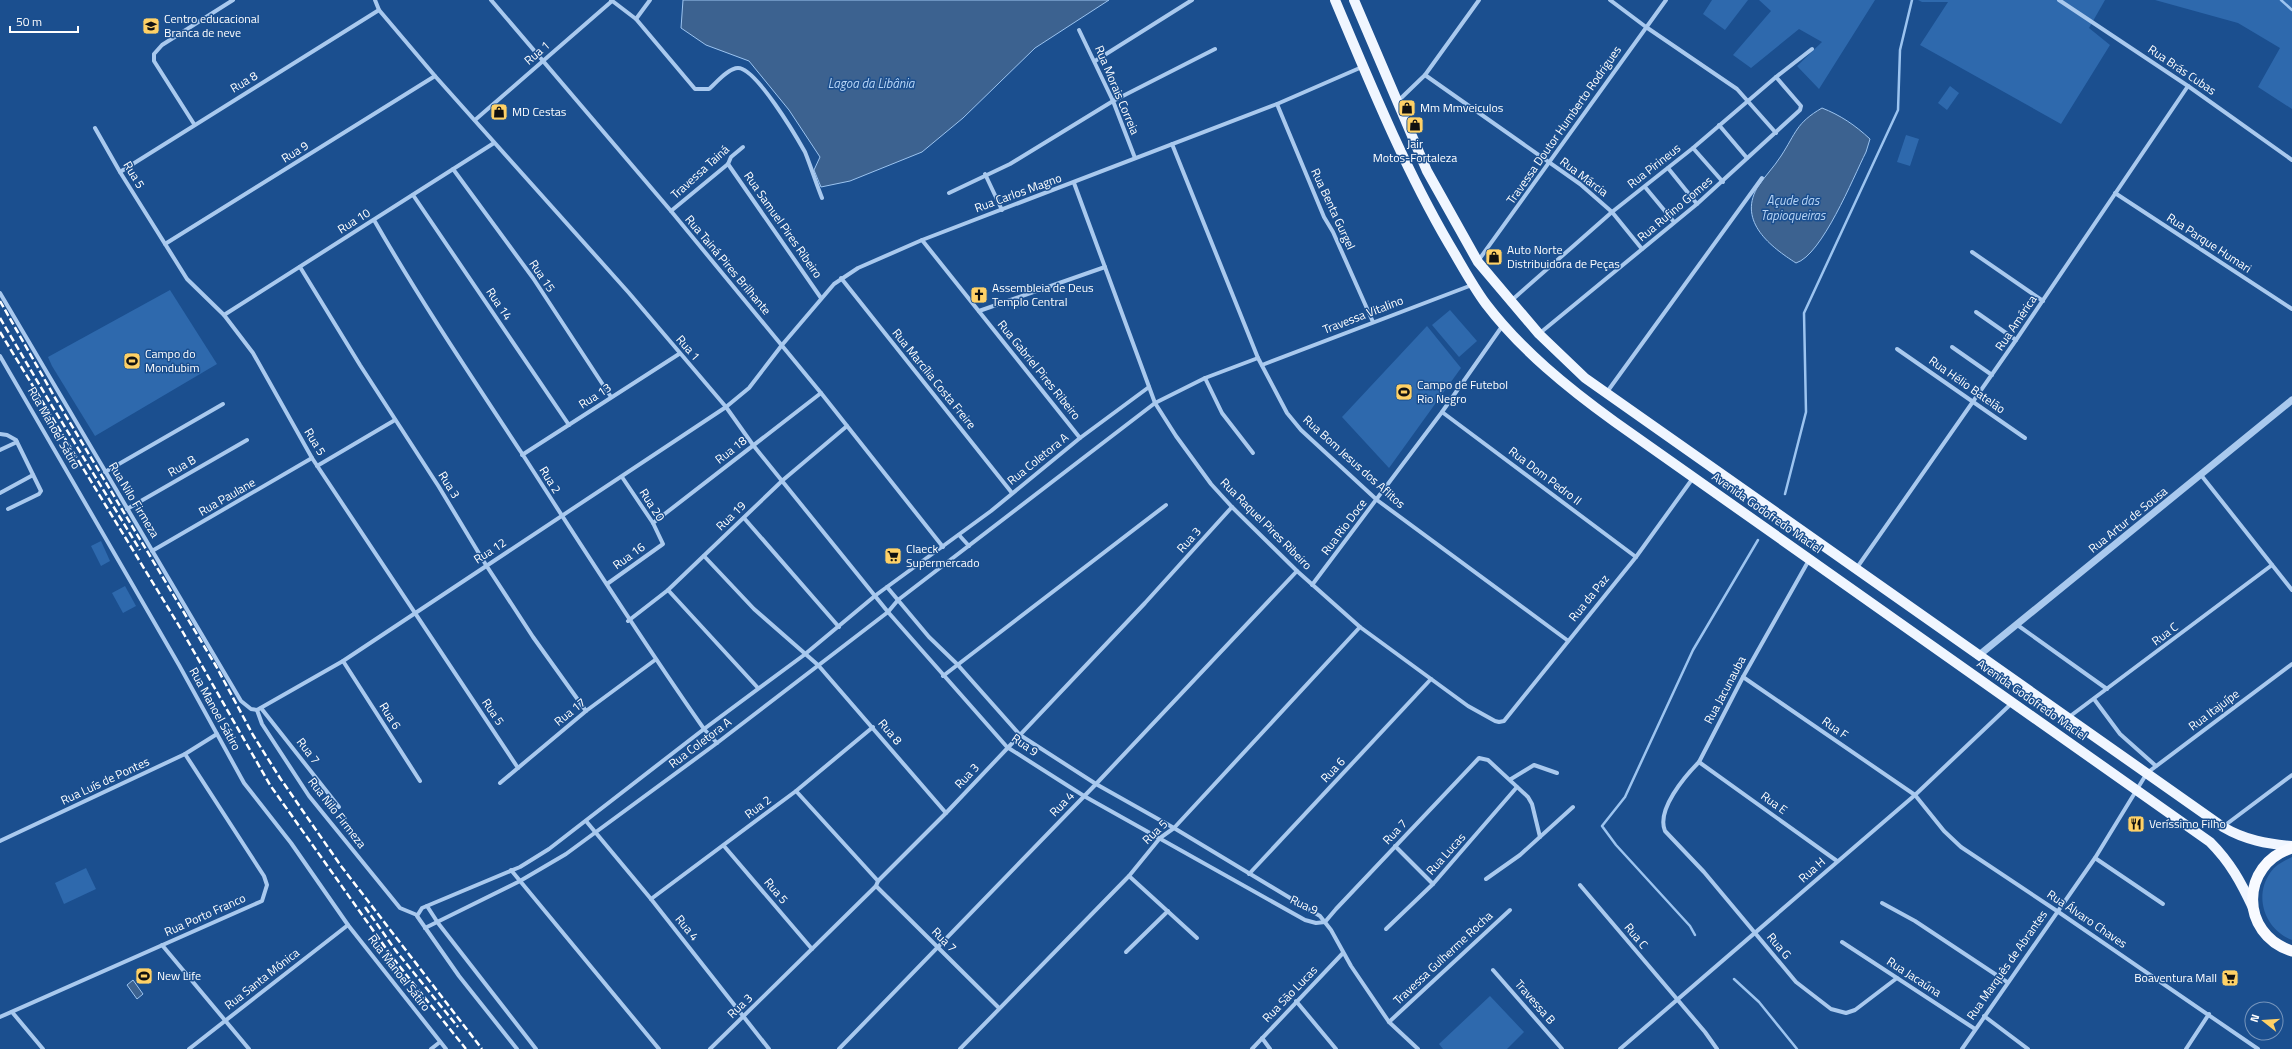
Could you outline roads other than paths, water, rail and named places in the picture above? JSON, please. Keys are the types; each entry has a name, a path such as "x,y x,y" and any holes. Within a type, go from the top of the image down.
{"highway":[{"path":"2253,908 2255,883 2262,868 2278,853 2292,847"},
{"name":"Avenida Godofredo Maciel","path":"2253,908 2258,923 2267,936 2279,945 2292,951"}],"main road":[{"name":"Avenida Godofredo Maciel","path":"1335,0 1402,157 1472,285 1503,325 1551,373 1582,398 1693,478 1810,558 2210,842 2226,858 2239,877 2253,908"},
{"name":"Avenida Godofredo Maciel","path":"1354,0 1428,170 1478,262 1539,334 1585,378 1978,656 2069,717 2223,827 2234,834 2254,841 2292,847"}],"street":[{"path":"194,124 154,61 154,54 162,45 233,0"},
{"name":"Rua 1","path":"375,0 379,10 435,76 629,293 726,407 753,445 876,596"},
{"name":"Rua Tainá Pires Brilhante","path":"491,0 671,211 782,345 943,547"},
{"path":"612,0 636,18 695,89 709,89 732,69 738,68 747,71 766,92 790,126 805,153 822,198"},
{"name":"Rua 1","path":"475,120 612,0"},
{"path":"636,18 650,0"},
{"path":"1095,61 1192,0"},
{"path":"1398,102 1425,75 1479,0"},
{"path":"1610,0 1646,27 1737,89 1776,133"},
{"name":"Travessa Doutor Humberto Rodrigues","path":"1478,262 1666,0"},
{"name":"Rua Brás Cubas","path":"2059,0 2188,86 2292,160"},
{"name":"Rua 8","path":"120,172 194,124 379,10"},
{"name":"Rua Morais Correia","path":"1079,30 1113,101 1135,158"},
{"path":"949,193 985,174 1010,164 1113,101 1215,49"},
{"name":"Rua Pirineus","path":"1510,301 1612,212 1645,188 1776,77 1812,49"},
{"name":"Rua Carlos Magno","path":"726,407 749,388 821,298 841,278 858,268 922,240 1074,183 1276,104 1364,66"},
{"name":"Rua Márcia","path":"1425,75 1580,184 1612,212 1642,249"},
{"name":"Rua 9","path":"165,244 435,76"},
{"name":"Rua Rufino Gomes","path":"1539,334 1723,182 1800,110 1799,104 1776,77"},
{"name":"Rua América","path":"1856,569 2043,301 2188,86"},
{"name":"Rua Benta Gurgel","path":"1276,104 1324,217 1333,232 1373,322"},
{"path":"1719,125 1747,158"},
{"name":"Rua 5","path":"95,128 120,172 187,279 224,315 253,353 312,458 518,768"},
{"name":"Rua 10","path":"224,315 494,143"},
{"name":"Rua Bom Jesus dos Aflitos","path":"1172,144 1258,358 1287,413 1301,430 1377,500 1567,640"},
{"name":"Travessa Tainá","path":"671,211 728,164 731,157 742,147"},
{"path":"1693,148 1723,182"},
{"name":"Rua Samuel Pires Ribeiro","path":"728,164 821,298"},
{"name":"Rua 15","path":"454,168 533,278 611,397"},
{"path":"1668,168 1697,204"},
{"path":"985,174 1002,210"},
{"path":"1606,394 1762,178"},
{"name":"Rua Raquel Pires Ribeiro","path":"1074,183 1155,403 1176,436 1232,508 1312,585 1360,627 1468,706 1495,721"},
{"path":"1645,188 1674,222"},
{"name":"Rua Parque Humari","path":"2115,193 2292,309"},
{"name":"Rua 14","path":"413,195 569,425"},
{"name":"Rua 2","path":"374,220 407,277 607,584 628,621 704,729 717,743"},
{"name":"Rua Gabriel Pires Ribeiro","path":"922,240 1080,438"},
{"path":"1972,252 2043,301"},
{"name":"Rua 3","path":"300,266 486,565 533,636 586,711"},
{"path":"979,312 1106,267"},
{"name":"Rua Marcília Costa Freire","path":"841,278 1012,493"},
{"name":"Travessa Vitalino","path":"1262,365 1472,285"},
{"name":"Rua Nilo Firmeza","path":"0,293 241,702 251,709 259,709 262,724 309,796 400,908 418,913"},
{"path":"1976,312 2016,340"},
{"name":"Rua Rio Doce","path":"1312,585 1442,412 1503,325"},
{"path":"1952,347 1992,375"},
{"name":"Rua Hélio Batelão","path":"1897,349 2025,438"},
{"name":"Rua 13","path":"522,455 680,354"},
{"name":"Rua Manoel Sátiro","path":"0,356 244,783 290,843 348,925 446,1049"},
{"path":"1155,403 1205,378 1258,358"},
{"path":"1205,378 1222,413 1253,453"},
{"name":"Rua Coletora A","path":"418,913 427,906 511,870 549,849 586,822 704,729 839,628 887,587 960,535 1080,438 1149,387"},
{"name":"Rua 18","path":"653,523 821,393"},
{"name":"Rua Artur de Sousa","path":"1978,656 2292,400"},
{"name":"Rua Coletora A","path":"425,928 438,923 520,881 566,854 596,834 888,612 898,600 1155,403"},
{"path":"105,472 223,404"},
{"name":"Rua 12","path":"259,709 343,661 414,612 562,517 726,407"},
{"name":"Rua Dom Pedro II","path":"1442,412 1636,556"},
{"path":"318,466 395,420"},
{"name":"Rua 19","path":"628,621 668,590 783,480 847,426"},
{"path":"0,434 12,437 17,442 40,493 8,510"},
{"name":"Rua B","path":"127,509 247,440"},
{"path":"0,450 17,442"},
{"name":"Rua Paulane","path":"152,551 312,458"},
{"path":"2201,475 2292,590"},
{"path":"0,494 33,476"},
{"name":"Rua 20","path":"622,477 653,523 663,544"},
{"name":"Rua da Paz","path":"1495,721 1499,722 1504,720 1636,556 1693,478"},
{"path":"943,676 1166,504"},
{"name":"Rua 3","path":"710,1049 876,886 878,881 946,813 1007,747 1146,603 1232,508"},
{"path":"744,518 839,628"},
{"path":"960,535 969,546"},
{"name":"Rua 16","path":"607,584 663,544"},
{"name":"Rua 8","path":"704,556 754,609 804,655 818,665 946,813"},
{"name":"Rua Jacunauba","path":"1665,831 1662,824 1662,816 1666,807 1689,772 1699,762 1743,677 1810,558"},
{"name":"Rua C","path":"2069,717 2272,565"},
{"name":"Rua 4","path":"839,1049 936,947 1096,784 1297,571"},
{"name":"Rua 9","path":"887,587 929,637 957,664 1020,735 1096,784 1312,909 1325,922"},
{"path":"668,590 758,688"},
{"name":"Rua 9","path":"876,596 943,676 1007,747 1084,796 1305,920 1316,923 1325,922"},
{"path":"2016,624 2107,689"},
{"name":"Rua 5","path":"960,1049 1129,876 1160,838 1174,828 1360,627"},
{"name":"Rua 17","path":"500,783 586,711 655,660"},
{"name":"Rua 6","path":"343,661 420,781"},
{"name":"Rua Itajuípe","path":"2147,773 2292,664"},
{"name":"Rua F","path":"1743,677 1915,795"},
{"name":"Rua 6","path":"1250,874 1431,679"},
{"path":"2094,699 2120,734 2156,766"},
{"name":"Rua H","path":"1620,1049 1915,795 2013,702"},
{"name":"Rua 7","path":"259,709 340,807"},
{"name":"Rua 2","path":"651,899 796,791 873,727"},
{"name":"Rua Luís de Pontes","path":"0,841 185,754 217,734"},
{"name":"Rua Porto Franco","path":"0,1017 262,901 266,894 264,876 185,754"},
{"name":"Rua 7","path":"1325,922 1476,759 1482,757 1488,760 1511,780"},
{"name":"Rua E","path":"1699,762 1837,861"},
{"path":"1540,838 1530,800 1511,780 1534,765 1557,773"},
{"name":"Rua Marquês de Abrantes","path":"1962,1049 2007,982 2095,858 2147,773"},
{"path":"2223,827 2292,775"},
{"name":"Rua Lucas","path":"1386,929 1433,884 1517,787"},
{"path":"796,791 878,881"},
{"name":"Rua Álvaro Chaves","path":"1915,795 1944,831 1961,848 2057,911 2258,1049"},
{"path":"1486,879 1520,855 1573,807"},
{"name":"Rua 4","path":"586,822 651,899 769,1049"},
{"name":"Rua G","path":"1665,831 1704,872 1796,982 1838,1012 1846,1013 1856,1010 1897,978"},
{"name":"Rua 5","path":"724,846 812,949"},
{"path":"1395,846 1433,884"},
{"path":"2095,858 2163,904"},
{"path":"511,870 659,1049"},
{"path":"1129,876 1197,938"},
{"name":"Rua C","path":"1580,885 1677,999 1717,1049"},
{"name":"Rua 7","path":"876,886 999,1008"},
{"path":"1882,903 1915,921 2007,982"},
{"path":"427,906 438,923 536,1049"},
{"name":"Travessa Gulherme Rocha","path":"1389,1022 1510,910"},
{"path":"1126,952 1168,911"},
{"path":"418,913 425,928 459,976 517,1049"},
{"path":"1325,922 1343,954 1389,1022 1418,1049"},
{"name":"Rua Santa Mônica","path":"189,1049 348,925"},
{"name":"Rua Jacaúna","path":"1842,942 1975,1029"},
{"path":"162,945 249,1049"},
{"name":"Rua São Lucas","path":"1252,1049 1343,954"},
{"name":"Travessa B","path":"1493,970 1562,1049"},
{"path":"1296,1002 1336,1049"},
{"path":"12,1012 43,1049"},
{"path":"2186,1049 2209,1014"},
{"path":"1984,1016 2028,1049"},
{"path":"1262,1038 1270,1049"},
{"path":"432,1049 440,1042"},
{"path":"1410,1049 1414,1045"}],"water":[{"name":"Lagoa da Libânia","path":"683,0 1109,0 1035,48 963,118 922,152 850,181 821,187 814,170 820,157 789,110 749,61 706,45 681,28"},
{"name":"Açude das Tapioqueiras","path":"1822,108 1847,121 1870,139 1866,152 1836,214 1826,231 1816,246 1806,257 1796,263 1786,257 1760,232 1754,222 1752,200 1757,188 1778,160 1797,129 1813,113"},
{"path":"133,980 143,994 137,999 127,985"}],"waterway":[{"path":"1785,494 1806,412 1804,313 1898,110 1900,50 1912,0"},
{"path":"2281,0 2292,10"},
{"path":"1695,935 1690,926 1616,845 1602,826 1625,797 1693,650 1758,540"},
{"path":"1734,979 1759,1002 1797,1049"}],"railway":[{"path":"0,301 54,396 216,666 253,735 280,778 341,866 482,1049"},
{"path":"0,318 140,550"},
{"path":"0,332 181,629 270,785 392,957 466,1049"},
{"path":"365,907 396,951 458,1027"}],"place":[{"name":"Centro educacional Branca de neve","path":"151,26"},
{"name":"Mm Mmveiculos","path":"1407,108"},
{"name":"MD Cestas","path":"499,112"},
{"name":"Jair Motos-Fortaleza","path":"1415,125"},
{"name":"Auto Norte Distribuidora de Peças","path":"1494,257"},
{"name":"Assembleia de Deus Templo Central","path":"979,295"},
{"name":"Campo do Mondubim","path":"132,361"},
{"name":"Campo de Futebol Rio Negro","path":"1404,392"},
{"name":"Claeck Supermercado","path":"893,556"},
{"name":"Veríssimo Filho","path":"2136,824"},
{"name":"New Life","path":"144,976"},
{"name":"Boaventura Mall","path":"2230,978"}]}
